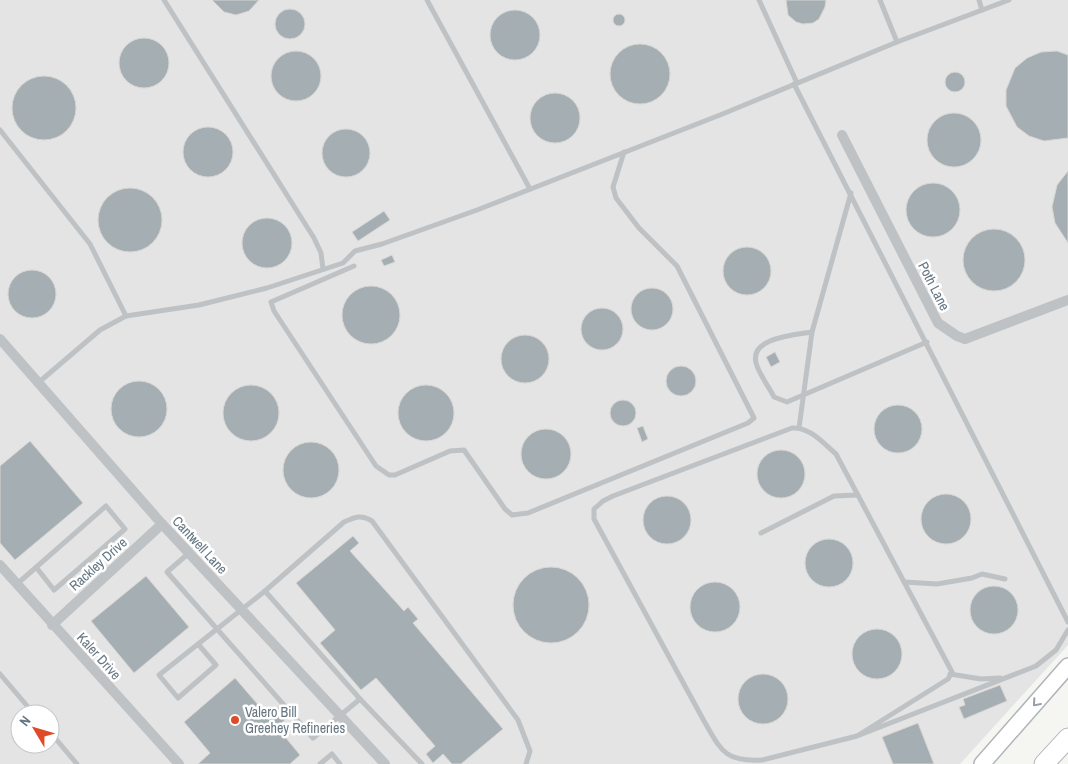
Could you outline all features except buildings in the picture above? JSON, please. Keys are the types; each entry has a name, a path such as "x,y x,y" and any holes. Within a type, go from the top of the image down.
{"highway":[{"path":"1044,764 1068,738"}],"main road":[{"path":"982,764 1068,666"}],"street":[{"name":"Poth Lane","path":"842,135 938,323 965,339 1068,300"},
{"name":"Cantwell Lane","path":"0,339 162,524 385,764"},
{"name":"Rackley Drive","path":"52,624 162,524"},
{"name":"Kaler Drive","path":"0,565 179,764"}],"lane":[{"path":"164,0 314,238 321,253 323,269"},
{"path":"427,0 530,189"},
{"path":"759,0 796,83 1068,622"},
{"path":"880,0 897,42"},
{"path":"979,0 982,10"},
{"path":"38,383 100,330 126,316 199,305 267,288 343,263 355,251 382,244 530,189 897,42 1009,0"},
{"path":"0,130 90,244 126,316"},
{"path":"354,266 272,302 274,311 376,466 389,475 395,475 450,451 464,450 505,510 512,515 528,513 748,424 754,418 677,266 639,228 616,198 613,188 624,152"},
{"path":"799,428 812,332 851,193"},
{"path":"812,332 767,342 760,346 756,355 756,365 774,397 787,402 927,342"},
{"path":"950,674 836,454 807,430 792,428 602,501 594,509 594,519 722,751 728,756 750,761 762,760 857,736 1036,666 1056,650 1068,630"},
{"path":"760,533 834,496 858,495"},
{"path":"17,584 36,567 106,506 125,529 54,590 36,567"},
{"path":"198,644 216,665 178,698 159,675 264,591 344,522 356,517 365,516 372,521 518,720 530,751 526,764"},
{"path":"189,553 167,572 313,738 360,699"},
{"path":"904,582 938,584 972,578 982,574 1005,579"},
{"path":"264,591 360,699 422,764"},
{"path":"0,674 26,704"},
{"path":"857,736 948,679 950,674"},
{"path":"950,674 981,679 1004,678"},
{"path":"60,744 77,764"},
{"path":"320,764 332,754 340,764"}],"shaded area":[{"path":"0,0 1068,0 1068,645 960,764 0,764"}],"place":[{"name":"Valero Bill Greehey Refineries","path":"235,720"}]}
